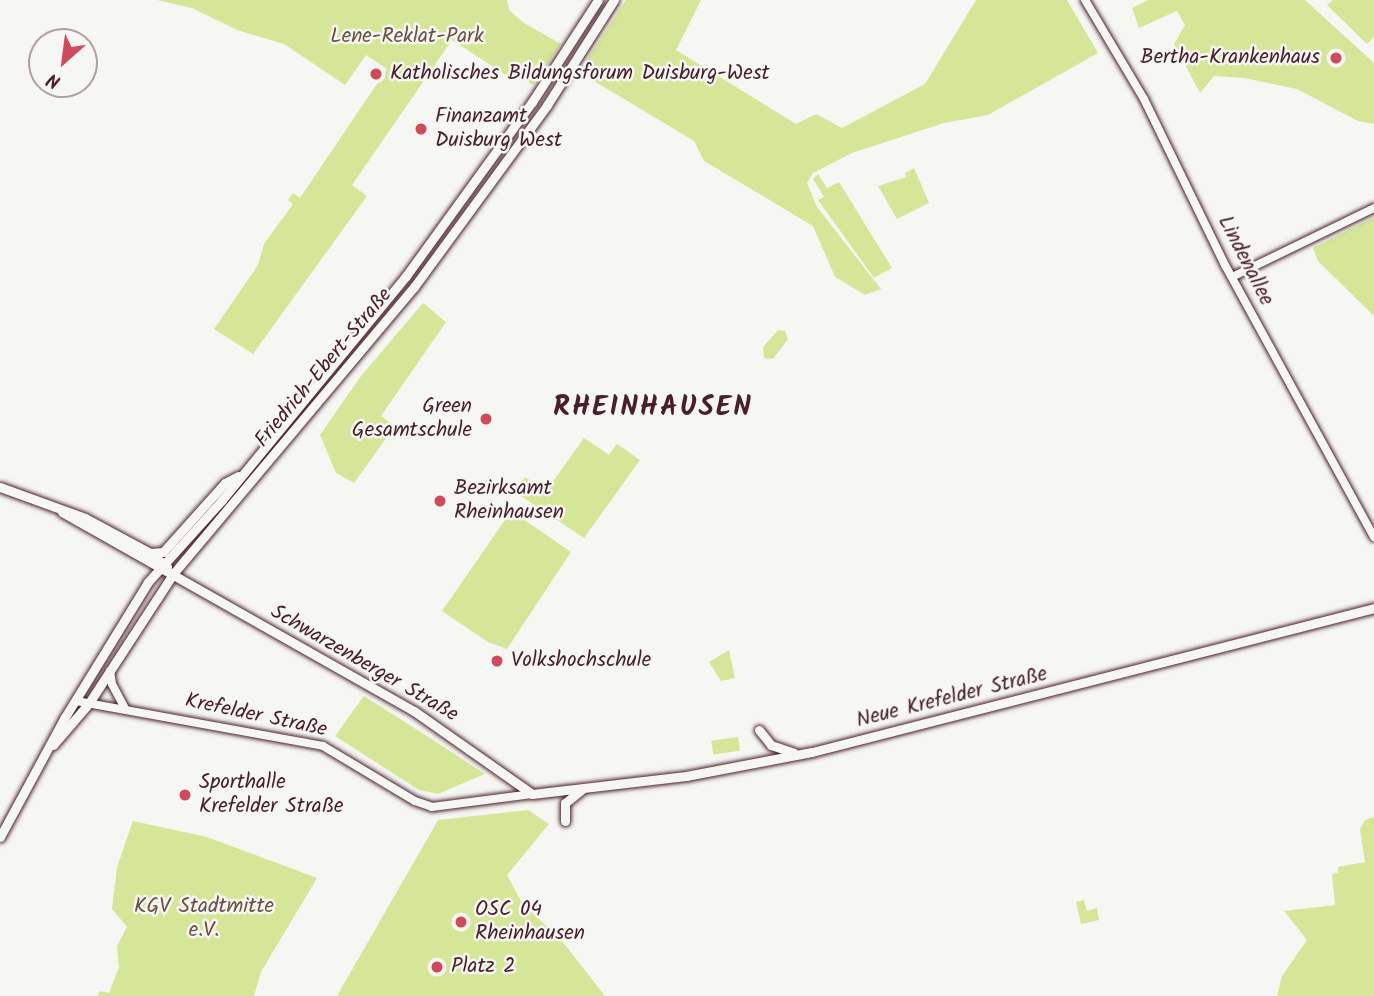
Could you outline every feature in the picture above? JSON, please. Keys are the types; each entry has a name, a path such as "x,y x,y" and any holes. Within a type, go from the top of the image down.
{"main road":[{"name":"Friedrich-Ebert-Straße","path":"0,837 76,701 162,567 323,380 435,238 598,0"},
{"name":"Friedrich-Ebert-Straße","path":"50,748 89,704 173,574 409,294 547,105 614,0"},
{"name":"Friedrich-Ebert-Straße","path":"150,553 163,552 225,482 240,475"},
{"name":"Schwarzenberger Straße","path":"0,487 85,519 150,553 162,567"},
{"name":"Schwarzenberger Straße","path":"62,512 414,711 532,794"},
{"name":"Neue Krefelder Straße","path":"532,794 686,776 799,755 1373,608"},
{"path":"759,730 771,745 799,755"},
{"path":"565,821 565,803 582,789"}],"street":[{"name":"Lindenallee","path":"1085,0 1153,116 1232,277 1374,537"},
{"path":"1232,277 1374,208"},
{"path":"110,671 116,694 125,708"},
{"name":"Krefelder Straße","path":"76,701 323,746 415,801 432,807 532,794"}],"green space":[{"name":"Lene-Reklat-Park","path":"157,0 507,0 509,10 524,23 561,44 533,85 519,76 515,81 452,40 352,185 367,196 253,354 214,329 258,265 264,244 293,204 288,200 293,193 300,198 387,69 366,55 345,85 284,44 237,30 192,8"},
{"path":"626,0 701,0 676,50 796,124 816,114 842,128 925,84 976,0 1067,0 1098,53 988,115 944,123 852,153 813,173 807,183 817,207 881,289 865,295 835,277 813,226 704,161 694,141 579,72"},
{"path":"1148,0 1305,0 1374,63 1374,124 1358,121 1297,89 1244,78 1214,76 1200,93 1174,44 1185,25 1177,11 1139,28 1132,8"},
{"path":"1333,0 1374,0 1374,37 1367,44 1327,5"},
{"path":"914,168 929,203 897,219 878,186 906,177 905,173"},
{"path":"818,174 827,188 839,182 892,268 874,278 818,200 824,197 813,179"},
{"path":"1374,217 1374,316 1318,261 1313,248"},
{"path":"423,303 446,322 381,416 395,426 354,483 336,473 320,435 361,376"},
{"path":"778,330 785,331 788,339 773,359 764,358 763,347"},
{"path":"584,438 609,455 617,444 640,460 584,538 515,492 525,477 546,491"},
{"path":"523,519 571,552 507,649 488,642 442,611 505,520"},
{"path":"729,650 735,678 721,681 709,662"},
{"path":"364,696 485,774 438,794 419,790 335,736"},
{"path":"738,737 740,751 713,755 711,741"},
{"name":"OSC 04 Rheinhausen","path":"528,810 549,824 507,875 521,901 566,946 605,996 337,996 438,820"},
{"path":"1374,817 1374,996 1277,996 1282,976 1307,940 1284,911 1335,905 1332,874 1338,873 1338,867 1365,862 1360,829 1365,820"},
{"name":"KGV Stadtmitte e.V.","path":"133,821 207,837 317,878 261,972 254,996 97,996 100,991 109,993 119,967 117,946 127,927 112,909 117,867"},
{"path":"1084,900 1087,911 1097,908 1099,920 1081,924 1076,902"}],"place":[{"name":"Bertha-Krankenhaus","path":"1336,58"},
{"name":"Katholisches Bildungsforum Duisburg-West","path":"376,74"},
{"name":"Finanzamt Duisburg West","path":"421,129"},
{"name":"Green Gesamtschule","path":"486,419"},
{"name":"Bezirksamt Rheinhausen","path":"440,501"},
{"name":"Volkshochschule","path":"497,661"},
{"name":"Sporthalle Krefelder Straße","path":"185,795"},
{"name":"OSC 04 Rheinhausen","path":"461,922"},
{"name":"Platz 2","path":"437,967"}],"district":[{"name":"RHEINHAUSEN","path":"653,408"}]}
